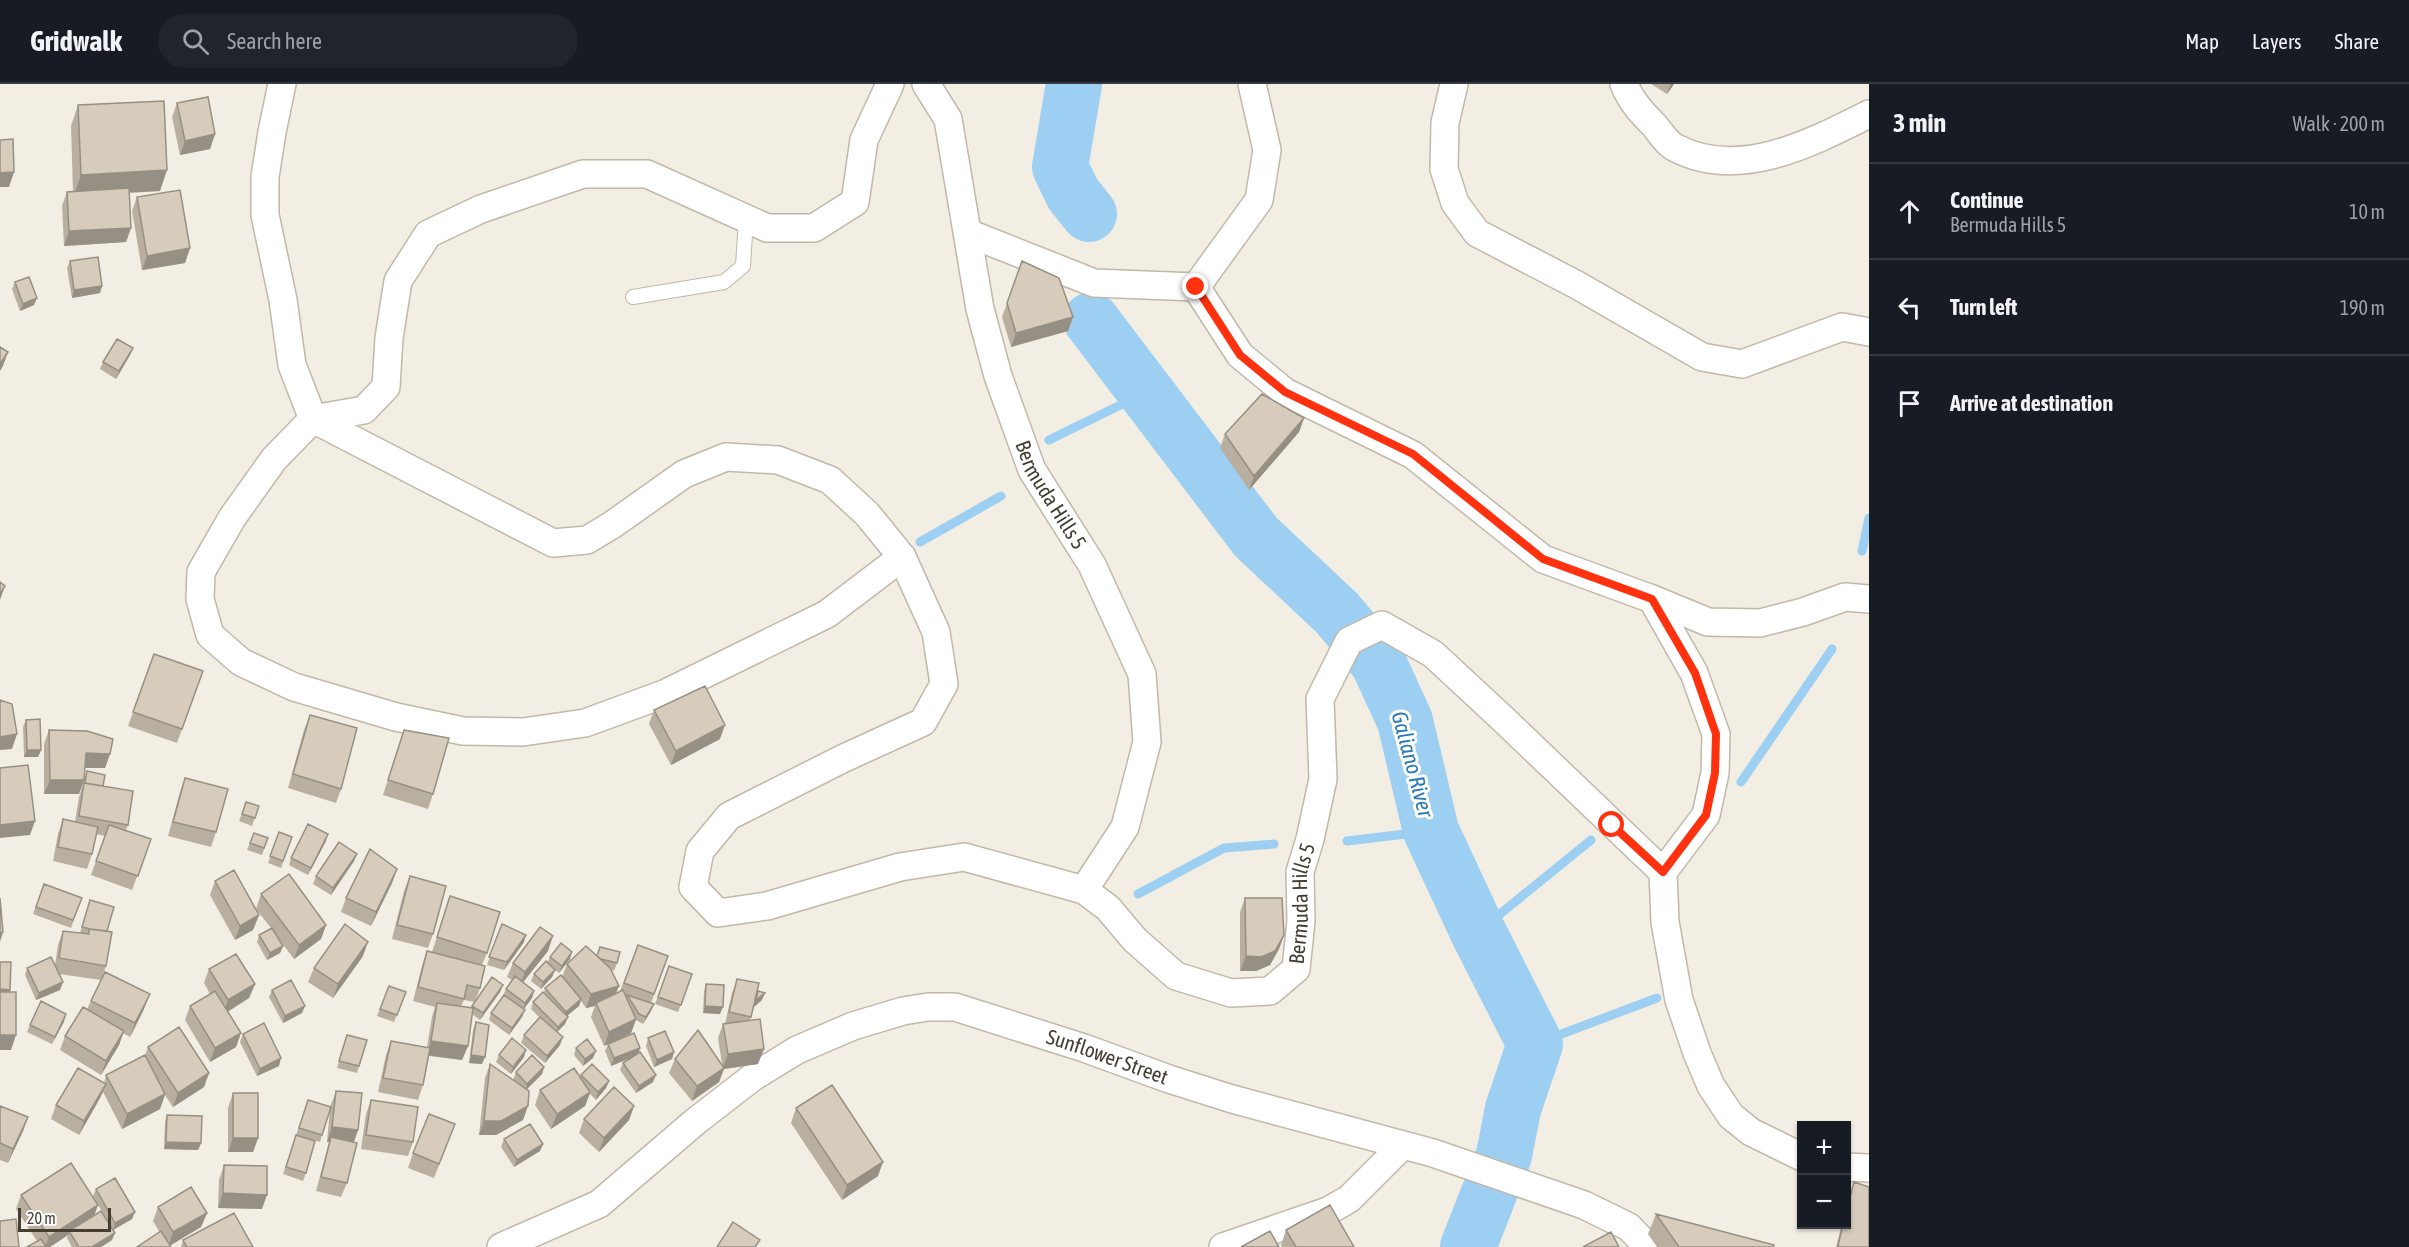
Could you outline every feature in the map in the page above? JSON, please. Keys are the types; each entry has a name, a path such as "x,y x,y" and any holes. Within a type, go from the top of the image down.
{"street":[{"path":"282,84 265,177 265,215 283,300 292,365 313,419 553,543 587,540 684,474 726,457 778,460 830,480 867,514 902,557 936,632 944,684 923,722 842,759 729,816 700,851 693,887 718,913 767,906 900,867 963,857 1084,890"},
{"path":"890,84 864,140 855,202 814,228 767,228 647,174 583,174 481,209 428,234 398,281 388,338 386,387 364,410 313,419 274,459 232,518 201,572 200,599 210,635 241,662 294,687 396,717 463,731 523,732 585,723 664,694 827,614 902,557"},
{"name":"Bermuda Hills 5","path":"926,84 948,119 980,309 998,376 1032,470 1092,565 1142,674 1147,742 1125,827 1084,890 1108,908 1135,940 1176,976 1232,993 1260,992 1270,991 1296,969 1301,921 1300,872 1323,779 1320,699 1349,641 1382,625 1432,654 1663,872"},
{"path":"1196,287 1259,200 1267,150 1252,84"},
{"path":"1454,84 1445,123 1444,169 1455,203 1477,233 1577,285 1702,357 1742,364 1842,327 1869,332"},
{"path":"1624,84 1630,98 1674,148 1719,162 1762,158 1826,135 1869,114"},
{"path":"968,233 1094,283 1196,287"},
{"path":"1196,287 1240,355 1285,392 1413,454 1543,559 1708,622 1760,623 1803,612 1845,597 1869,598"},
{"path":"1652,599 1695,673 1716,734 1715,773 1706,815 1663,872 1665,922 1679,1000 1711,1086 1731,1116 1751,1132 1797,1155"},
{"name":"Sunflower Street","path":"501,1247 598,1204 696,1120 753,1077 797,1050 853,1026 903,1011 928,1007 955,1007 1084,1048 1169,1080 1433,1153 1584,1205 1629,1227 1648,1247"},
{"path":"1223,1247 1328,1211 1349,1199 1402,1146"},
{"path":"1851,1167 1869,1168"}],"lane":[{"path":"633,297 724,282 743,266 746,219"}],"building":[{"path":"208,97 215,134 185,141 177,103"},
{"path":"164,101 167,170 81,175 78,105"},
{"path":"13,139 14,172 0,173 0,140"},
{"path":"129,188 131,228 69,231 67,192"},
{"path":"180,190 190,248 147,256 137,197"},
{"path":"98,257 102,286 74,290 70,261"},
{"path":"1022,261 1059,278 1073,317 1016,333 1007,303"},
{"path":"29,277 37,298 23,304 15,282"},
{"path":"117,339 133,348 119,371 103,362"},
{"path":"0,347 8,352 0,364"},
{"path":"1262,394 1304,418 1254,476 1225,434"},
{"path":"0,582 5,586 0,594"},
{"path":"154,654 203,671 182,729 133,712"},
{"path":"705,686 725,725 676,751 654,710"},
{"path":"0,700 12,704 17,734 0,737"},
{"path":"310,715 357,728 341,789 293,774"},
{"path":"40,719 41,750 27,750 26,720"},
{"path":"49,730 87,731 113,739 110,754 86,753 84,780 50,780"},
{"path":"404,730 449,738 433,794 388,780"},
{"path":"28,765 35,821 0,825 0,768"},
{"path":"87,771 105,775 103,786 85,783"},
{"path":"185,778 228,789 216,832 173,822"},
{"path":"84,783 133,791 128,825 79,816"},
{"path":"246,802 259,806 255,818 242,814"},
{"path":"63,819 98,827 92,854 58,847"},
{"path":"308,824 328,834 311,868 291,858"},
{"path":"109,825 151,839 138,876 96,861"},
{"path":"279,832 292,837 283,861 270,856"},
{"path":"254,833 268,838 264,848 250,843"},
{"path":"339,842 357,854 333,888 316,876"},
{"path":"370,849 397,869 376,912 346,898"},
{"path":"234,870 259,915 240,926 215,881"},
{"path":"289,874 326,925 299,945 261,894"},
{"path":"410,876 446,886 433,934 397,925"},
{"path":"44,884 82,898 73,920 36,907"},
{"path":"450,896 500,912 487,953 437,937"},
{"path":"0,898 3,932 0,933"},
{"path":"1245,898 1282,898 1284,935 1275,951 1261,957 1246,956"},
{"path":"90,900 114,907 107,931 82,927"},
{"path":"345,924 368,942 338,984 314,968"},
{"path":"502,924 526,935 507,962 489,957"},
{"path":"540,927 553,936 525,972 513,963"},
{"path":"272,928 283,946 270,953 259,935"},
{"path":"89,929 112,932 106,966 59,958 63,931 89,934"},
{"path":"561,943 572,952 562,966 550,957"},
{"path":"638,945 668,956 654,994 624,983"},
{"path":"586,946 610,968 619,986 591,994 567,964"},
{"path":"600,947 620,952 617,963 597,956"},
{"path":"427,951 485,966 480,988 467,985 464,999 418,987"},
{"path":"236,954 255,984 228,1000 209,969"},
{"path":"51,957 63,982 39,993 27,968"},
{"path":"546,961 555,970 543,982 534,974"},
{"path":"0,962 11,962 10,990 0,989"},
{"path":"669,966 692,974 681,1005 658,997"},
{"path":"105,972 150,994 135,1023 91,1001"},
{"path":"561,975 581,999 566,1012 545,988"},
{"path":"515,976 534,991 525,1003 506,989"},
{"path":"492,977 503,985 483,1013 472,1006"},
{"path":"737,979 759,983 751,1017 729,1012"},
{"path":"291,980 305,1006 285,1016 272,990"},
{"path":"706,984 724,985 723,1007 705,1006"},
{"path":"389,986 406,992 397,1015 380,1009"},
{"path":"623,990 636,1019 609,1032 596,1003"},
{"path":"215,991 241,1033 215,1048 190,1006"},
{"path":"758,991 765,993 756,1000"},
{"path":"0,992 16,992 16,1035 0,1035"},
{"path":"543,992 568,1017 558,1027 533,1002"},
{"path":"504,995 525,1010 512,1028 491,1013"},
{"path":"627,995 654,1004 646,1017 639,1014"},
{"path":"41,1001 66,1014 55,1037 30,1025"},
{"path":"437,1003 473,1008 468,1046 431,1041"},
{"path":"83,1007 124,1031 106,1061 65,1036"},
{"path":"540,1017 563,1037 547,1056 524,1035"},
{"path":"760,1019 764,1049 728,1054 723,1024"},
{"path":"476,1022 489,1025 485,1057 471,1055"},
{"path":"264,1023 281,1058 260,1069 243,1034"},
{"path":"179,1027 209,1073 178,1093 148,1047"},
{"path":"698,1030 724,1068 697,1086 675,1059"},
{"path":"665,1031 674,1052 657,1060 648,1038"},
{"path":"634,1033 640,1048 614,1058 608,1044"},
{"path":"347,1035 367,1040 359,1066 339,1061"},
{"path":"512,1038 526,1050 513,1067 499,1055"},
{"path":"587,1039 596,1051 585,1059 576,1048"},
{"path":"391,1041 430,1048 423,1085 383,1078"},
{"path":"640,1052 656,1075 639,1086 623,1063"},
{"path":"145,1055 165,1094 127,1114 106,1075"},
{"path":"532,1055 544,1067 527,1084 516,1072"},
{"path":"490,1064 529,1091 528,1106 501,1121 484,1121"},
{"path":"592,1064 609,1081 598,1092 581,1075"},
{"path":"78,1068 106,1084 84,1121 56,1105"},
{"path":"574,1068 590,1092 557,1114 540,1090"},
{"path":"832,1085 883,1162 847,1185 796,1108"},
{"path":"614,1087 634,1106 604,1138 584,1119"},
{"path":"336,1091 362,1093 358,1130 332,1127"},
{"path":"233,1093 258,1093 258,1138 233,1138"},
{"path":"308,1100 331,1107 322,1135 299,1128"},
{"path":"371,1100 418,1107 413,1142 366,1135"},
{"path":"0,1106 28,1117 13,1149 0,1143"},
{"path":"429,1114 455,1124 439,1164 413,1153"},
{"path":"167,1115 202,1116 201,1143 166,1142"},
{"path":"530,1124 543,1144 517,1160 504,1139"},
{"path":"296,1135 315,1141 306,1173 286,1167"},
{"path":"331,1137 357,1143 347,1183 321,1177"},
{"path":"71,1163 98,1205 49,1237 21,1195"},
{"path":"224,1165 267,1166 267,1195 223,1193"},
{"path":"115,1178 135,1212 115,1223 96,1189"},
{"path":"1854,1182 1869,1187 1869,1247 1838,1246 1842,1229 1851,1229 1851,1193"},
{"path":"191,1187 207,1213 173,1232 158,1207"},
{"path":"1330,1205 1354,1247 1296,1247 1286,1230"},
{"path":"101,1211 115,1233 92,1247 79,1247 69,1231"},
{"path":"234,1213 253,1247 187,1247 183,1240"},
{"path":"1656,1214 1774,1245 1773,1247 1679,1247"},
{"path":"16,1219 19,1247 0,1247 0,1221"},
{"path":"733,1222 760,1240 755,1247 717,1247"},
{"path":"161,1231 171,1247 137,1247"},
{"path":"1270,1231 1279,1247 1241,1247"},
{"path":"1611,1232 1619,1247 1583,1247"},
{"path":"41,1239 46,1247 27,1247"}],"waterway":[{"name":"Galiano River","path":"1074,84 1060,167 1073,194 1089,214"},
{"name":"Galiano River","path":"1091,320 1256,537 1337,613 1378,662 1405,721 1431,831 1478,932 1535,1044 1513,1109 1504,1155 1468,1247"},
{"path":"1049,440 1147,392"},
{"path":"920,542 1001,496"},
{"path":"1862,551 1869,518"},
{"path":"1741,782 1832,649"},
{"path":"1347,841 1431,831"},
{"path":"1478,932 1591,840"},
{"path":"1138,894 1224,848 1274,844"},
{"path":"1535,1044 1657,998"}],"route":[{"path":"1196,287 1240,355 1285,392 1413,454 1543,559 1652,599 1695,673 1716,734 1715,773 1706,815 1663,872 1612,825"}]}
